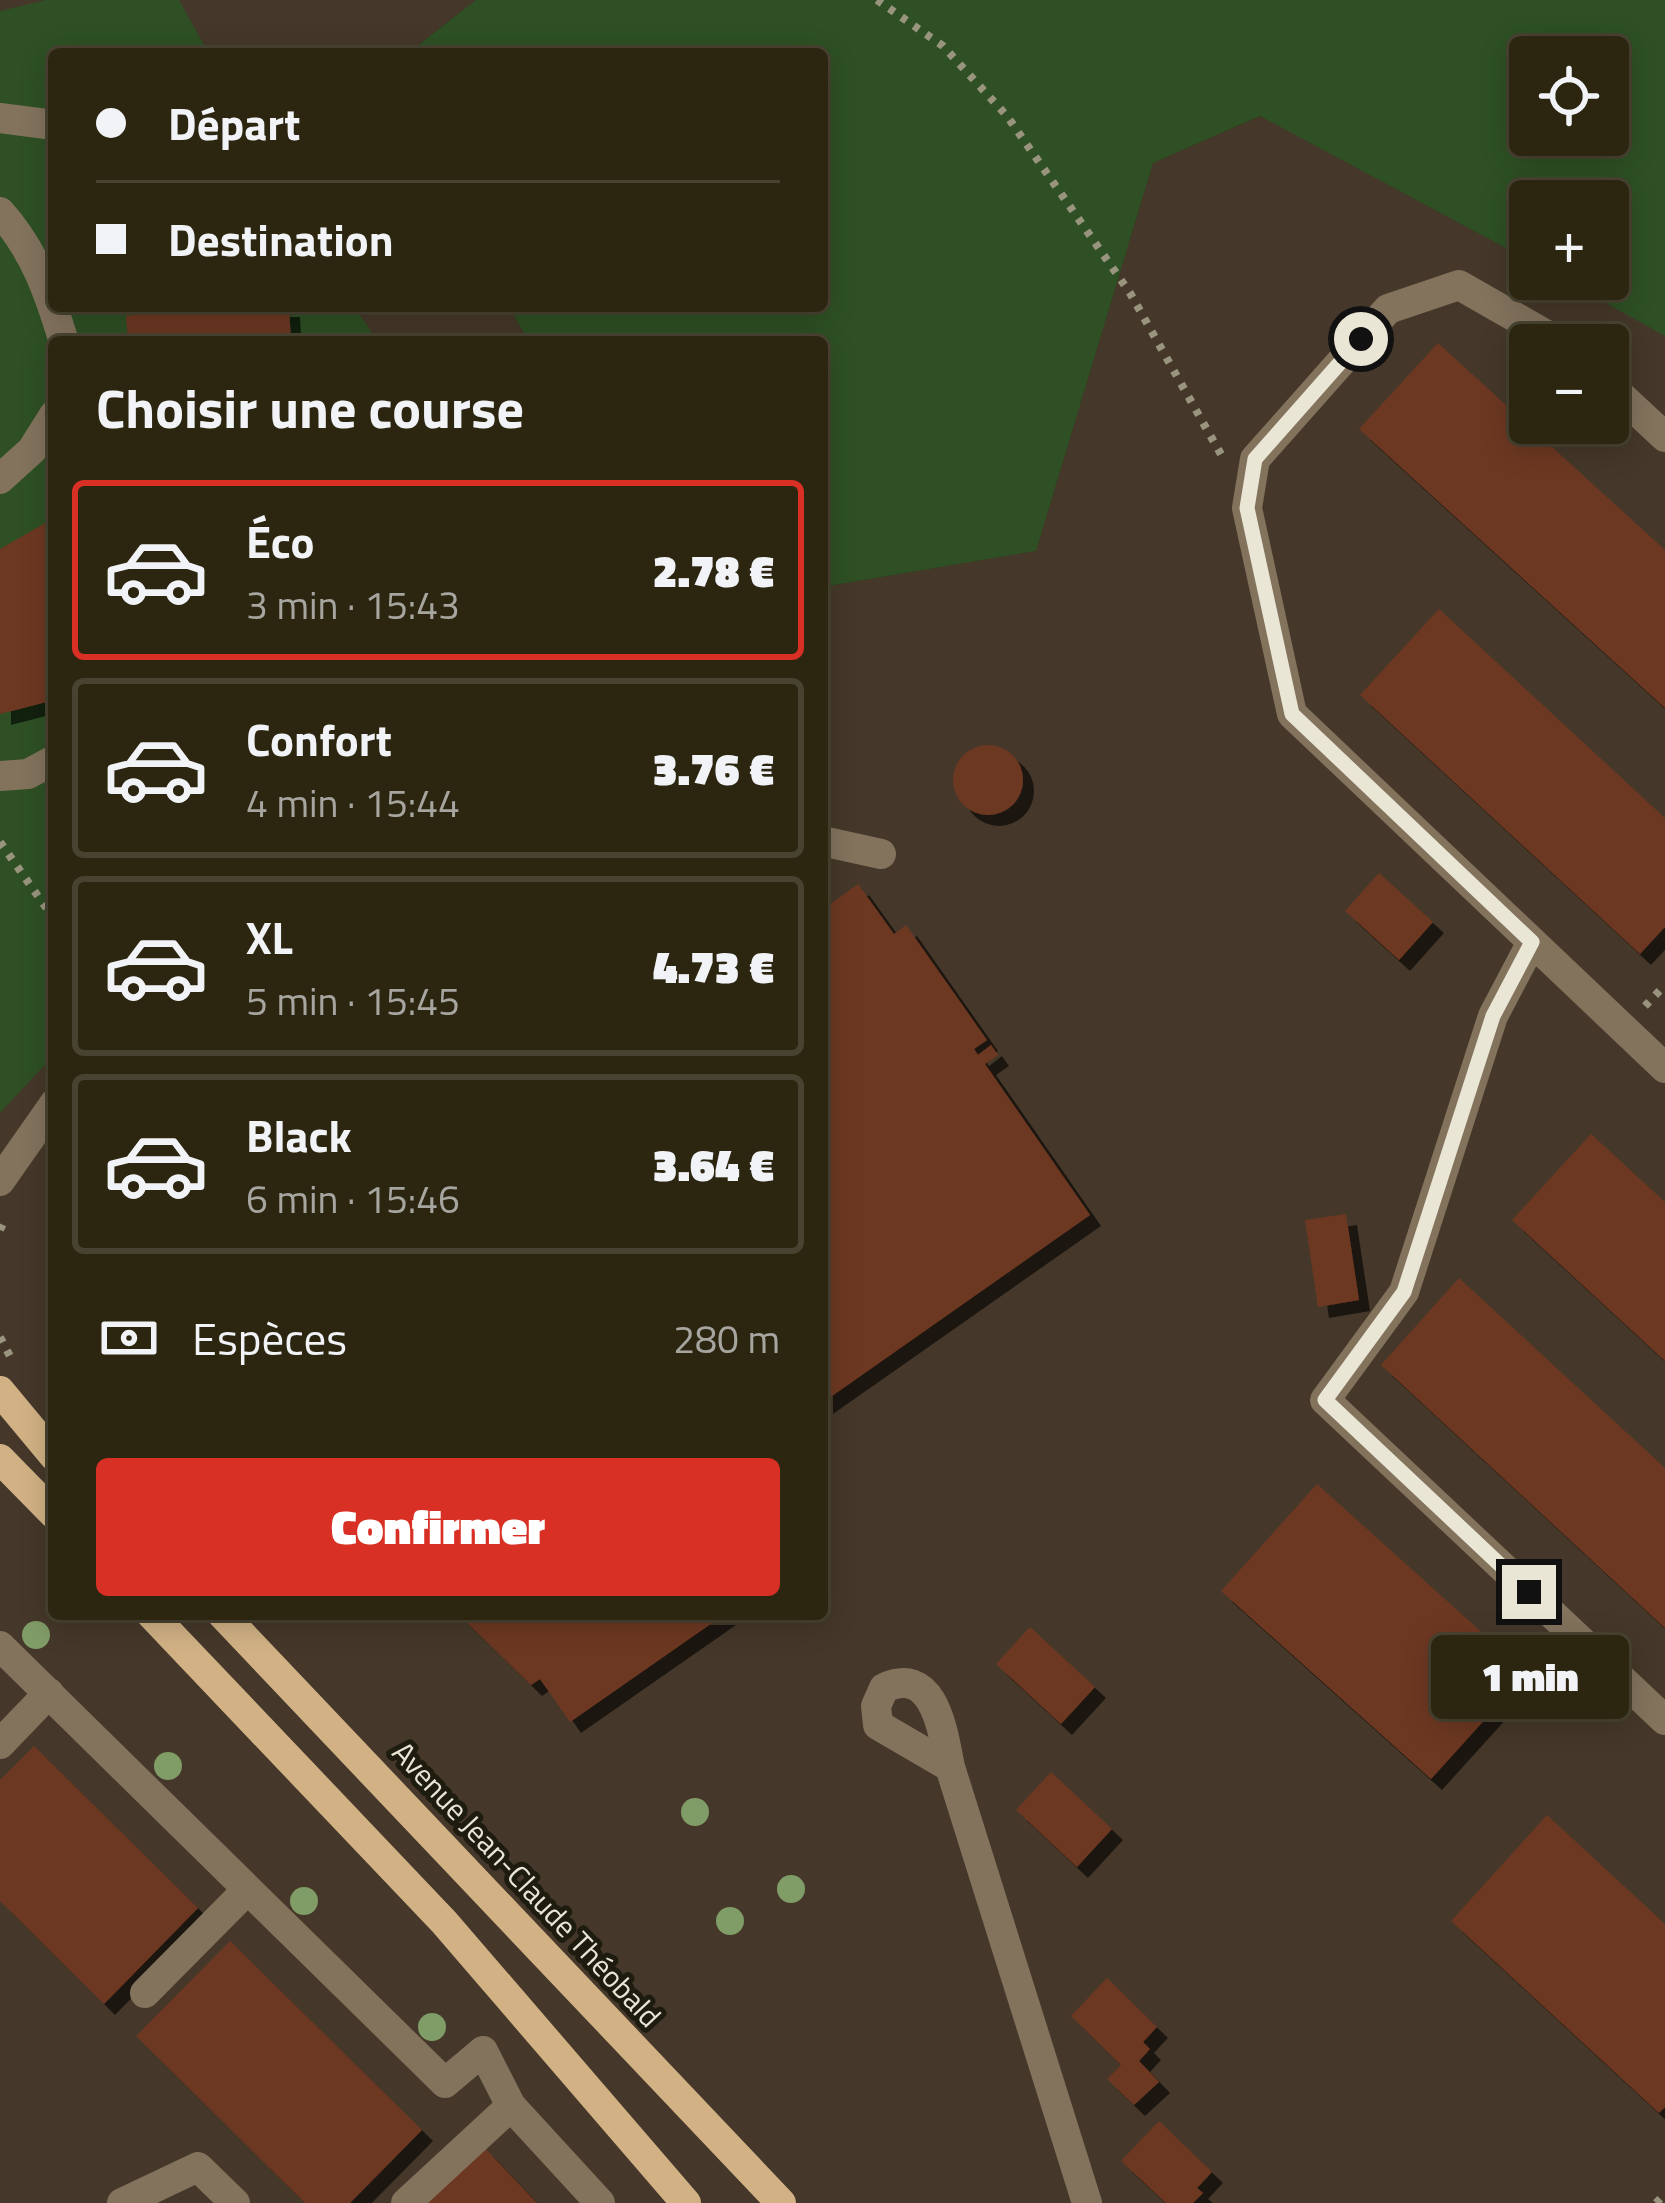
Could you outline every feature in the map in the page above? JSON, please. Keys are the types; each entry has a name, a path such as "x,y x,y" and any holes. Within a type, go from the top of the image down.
{"main road":[{"path":"0,1390 48,1449"},
{"path":"0,1459 48,1508"},
{"path":"158,1620 444,1922 686,2203"},
{"name":"Avenue Jean-Claude Théobald","path":"228,1620 781,2203"}],"lane":[{"path":"0,118 48,124"},
{"path":"0,212 21,236 48,291"},
{"path":"1528,324 1459,284 1388,309 1255,459 1247,508 1292,714 1665,1068"},
{"path":"1629,404 1665,437"},
{"path":"0,478 32,450 48,425"},
{"path":"0,776 28,774 48,763"},
{"path":"828,842 881,854"},
{"path":"1532,942 1493,1016 1404,1292 1325,1400 1665,1720"},
{"path":"0,1181 48,1111"},
{"path":"0,1150 31,1130"},
{"path":"0,1646 446,2083 483,2050 511,2106 600,2203"},
{"path":"0,1744 49,1693"},
{"path":"950,1767 1087,2203"},
{"path":"145,1993 248,1890"},
{"path":"406,2203 511,2106"},
{"path":"122,2203 199,2167 236,2203"}],"path":[{"path":"877,0 943,46 1007,116 1130,293 1179,372 1221,455 1251,482"},
{"path":"0,842 48,910"},
{"path":"1656,2203 1665,2194"}],"shaded area":[{"path":"0,0 476,0 415,48 48,48 48,312 512,312 526,336 48,336 48,1620 828,1620 828,586 1036,551 1153,163 1261,116 1509,250 1509,300 1602,300 1665,334 1665,2203 0,2203"}],"green space":[{"path":"46,0 179,0 206,48 48,48 48,312 358,312 374,336 48,336 48,1061 0,1113 0,11"},
{"path":"476,0 1665,0 1665,336 1601,300 1629,300 1629,180 1509,180 1509,250 1260,116 1153,163 1036,551 828,586 828,336 526,336 512,312 828,312 828,48 415,48"}],"building":[{"path":"289,312 291,336 128,336 126,316"},
{"path":"1438,343 1509,408 1509,444 1549,444 1665,550 1665,708 1359,429"},
{"path":"48,521 48,702 0,714 0,549"},
{"path":"1439,609 1665,818 1665,927 1640,954 1360,695"},
{"path":"988,745 1013,755 1023,780 1013,805 988,815 963,805 953,780 963,755"},
{"path":"1379,873 1433,922 1399,960 1345,911"},
{"path":"858,884 894,934 906,925 987,1040 974,1049 978,1055 991,1045 998,1055 985,1064 1090,1215 828,1399 828,906"},
{"path":"1591,1134 1665,1202 1665,1361 1512,1220"},
{"path":"1346,1214 1359,1300 1318,1307 1305,1220"},
{"path":"1459,1278 1665,1468 1665,1628 1381,1365"},
{"path":"1317,1484 1527,1673 1431,1779 1221,1591"},
{"path":"464,1620 716,1620 570,1722 540,1679 531,1685"},
{"path":"1030,1627 1095,1687 1061,1724 996,1664"},
{"path":"34,1746 198,1908 104,2004 0,1901 0,1780"},
{"path":"1051,1772 1112,1829 1077,1867 1016,1810"},
{"path":"1547,1815 1665,1924 1665,2107 1659,2113 1451,1921"},
{"path":"230,1941 422,2130 350,2203 305,2203 136,2036"},
{"path":"1107,1978 1157,2027 1143,2042 1150,2049 1139,2061 1159,2082 1134,2105 1107,2079 1121,2065 1071,2016"},
{"path":"1159,2121 1212,2172 1197,2188 1203,2193 1193,2203 1166,2203 1121,2161"},
{"path":"482,2145 537,2203 420,2203"}],"route":[{"path":"1361,339 1255,459 1247,508 1292,714 1532,942 1493,1016 1404,1292 1325,1400 1529,1592"}]}
